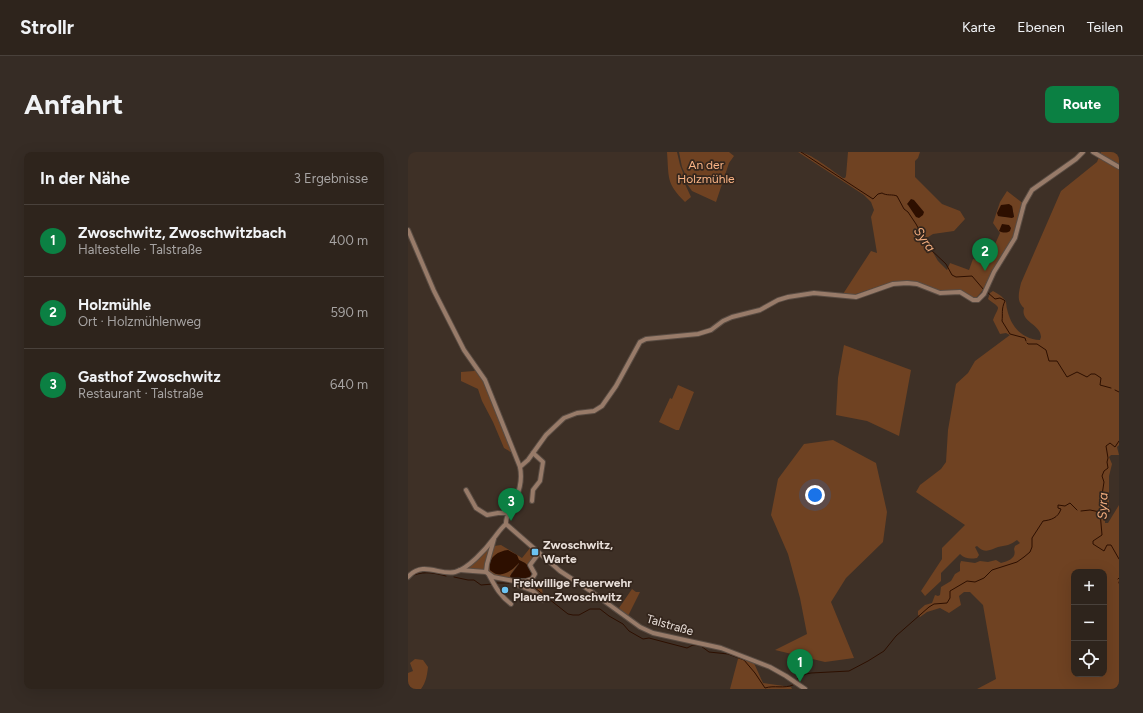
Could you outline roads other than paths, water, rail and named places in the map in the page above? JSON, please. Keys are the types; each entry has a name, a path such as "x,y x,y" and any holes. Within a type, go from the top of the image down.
{"street":[{"path":"520,467 533,453 546,435 564,418 577,413 594,411 602,406 616,386 640,342 646,339 698,334 710,330 732,317 760,310 783,299 814,293 856,297 893,284 907,283 917,284 940,293 960,292 970,298 978,300 984,294 994,272 1015,238 1024,204 1032,190 1076,159 1083,152"},
{"path":"1093,152 1119,167"},
{"path":"408,230 434,291 464,350 485,380 520,467 521,473 517,496 506,520 506,524 472,562 460,570"},
{"path":"532,501 533,490 540,481 543,462 533,453"},
{"path":"466,490 476,508 487,515 509,513"},
{"name":"Talstraße","path":"506,524 560,571 640,627 653,632 721,648 770,667 805,689"},
{"path":"494,538 487,564 488,573 496,588 511,604"},
{"path":"408,577 416,571 422,569 433,569 450,572 460,570 488,573 497,578 514,581 526,581 532,579 534,574 530,565 539,553"},
{"path":"514,581 517,585 533,591 543,600"}],"waterway":[{"name":"Syra","path":"801,152 873,199 878,194 882,193 897,196 904,209 908,212 916,224 929,248 946,264 952,275 956,277 972,276 984,290"},
{"name":"Syra","path":"987,292 995,299 1000,298 1005,301 1002,321 1010,334 1025,338 1026,341"},
{"name":"Syra","path":"1027,343 1037,344 1046,350 1049,361 1057,361 1067,377 1077,372 1087,377 1091,374 1095,374 1101,378 1100,385 1111,388"},
{"name":"Syra","path":"1115,390 1119,392"},
{"name":"Syra","path":"1119,441 1115,447 1110,443 1106,446 1108,468 1104,471 1102,476 1104,482 1102,495 1105,508 1100,512 1102,535 1093,541 1093,544 1104,551 1107,545 1111,545 1119,559"},
{"path":"797,679 811,673 849,671 868,661 884,651 896,636 929,607 934,604 947,603 950,598 950,591 967,581 975,582 984,578 992,570 1017,562 1024,557 1030,552 1032,547 1032,538 1043,521 1054,518 1060,512 1061,509 1058,508 1058,505 1065,506 1070,503 1077,510"},
{"path":"1081,511 1090,510 1100,512"},
{"path":"414,575 430,573 446,576"},
{"path":"454,577 474,580 481,585 493,584"},
{"path":"496,583 512,583"},
{"path":"523,583 530,584 568,614 579,615 590,609 600,609 623,624 629,631 643,639 649,638 687,648 693,645 701,646 709,652 728,654 744,660 765,688 786,687 793,685"}],"place":[{"name":"Holzmühle","path":"985,271"},
{"name":"Gasthof Zwoschwitz","path":"511,521"},
{"name":"Zwoschwitz, Warte","path":"535,552"},
{"name":"Freiwillige Feuerwehr Plauen-Zwoschwitz","path":"505,590"},
{"name":"Zwoschwitz, Zwoschwitzbach","path":"800,682"}],"park label":[{"name":"An der Holzmühle","path":"706,172"}]}
